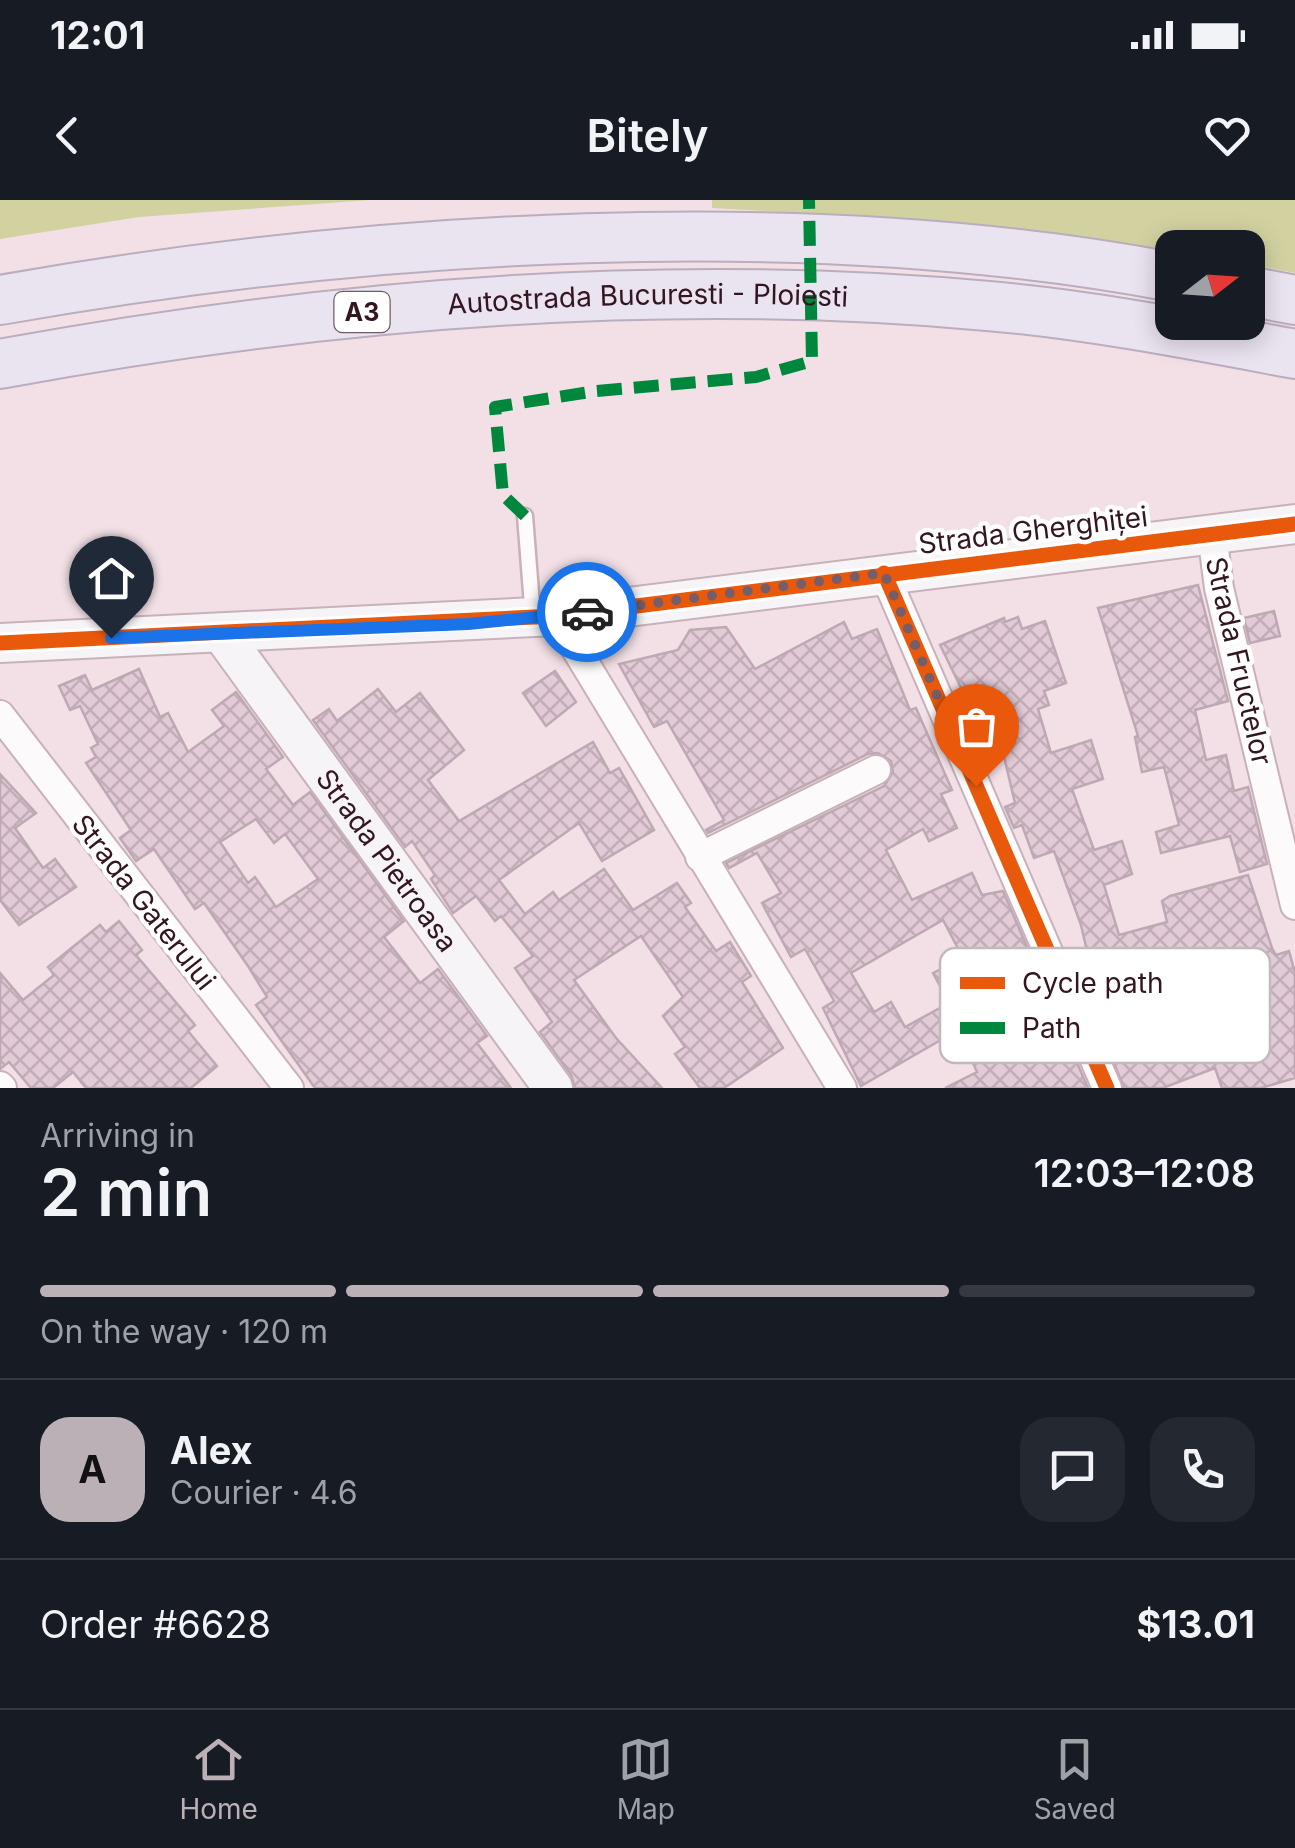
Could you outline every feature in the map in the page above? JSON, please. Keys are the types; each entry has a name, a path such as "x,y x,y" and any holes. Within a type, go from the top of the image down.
{"highway":[{"name":"Autostrada Bucuresti - Ploiesti","path":"0,300 187,270 338,254 714,237 979,252 1155,275"},
{"name":"Autostrada Bucuresti - Ploiesti","path":"0,364 118,342 334,314 603,295 726,293 989,306 1138,324 1295,354"},
{"path":"1265,294 1295,300"}],"street":[{"name":"Strada Gherghiței","path":"0,643 544,617 1295,524"},
{"name":"Strada Fructelor","path":"1212,534 1220,588 1295,905"},
{"path":"884,573 1046,948"},
{"path":"544,617 700,857 842,1088"},
{"name":"Strada Pietroasa","path":"222,634 553,1088"},
{"name":"Strada Gaterului","path":"0,715 290,1088"},
{"path":"700,857 876,770"},
{"path":"1096,1063 1107,1088"}],"lane":[{"path":"525,516 544,617"}],"green space":[{"path":"0,200 370,200 139,217 0,239"},
{"path":"712,200 1295,200 1295,273 1265,267 1265,230 1155,230 1155,249 954,222 712,208"}],"building":[{"path":"1198,585 1228,701 1195,710 1206,760 1226,755 1234,791 1248,787 1267,864 1240,872 1230,836 1161,853 1156,832 1179,825 1164,767 1142,772 1135,737 1138,736 1098,608"},
{"path":"1274,611 1280,636 1250,643 1244,618"},
{"path":"1018,617 1022,629 1045,621 1066,683 1044,691 1049,705 1038,709 1051,753 1091,740 1103,779 1072,789 1094,850 1122,841 1132,874 1104,885 1119,935 1167,922 1162,901 1170,896 1248,875 1272,948 1276,955 1289,951 1295,973 1295,1078 1261,1088 1222,1088 1215,1068 1163,1088 1124,1088 1114,1063 1270,1063 1270,948 1086,948 1054,851 1034,858 1022,825 1014,828 1005,807 1015,803 1000,740 987,744 973,693 965,696 940,645 1004,618 1005,622"},
{"path":"844,622 852,639 877,629 910,710 916,708 952,790 941,794 957,828 929,841 923,829 886,850 912,900 972,873 982,895 1003,891 1028,948 958,948 943,920 851,973 874,1012 891,1002 905,1027 940,1008 940,1040 861,1086 823,1008 834,1001 805,949 791,957 762,903 781,893 757,853 729,868 726,863 884,786 893,772 891,761 878,753 868,754 708,833 706,830 724,820 667,721 654,727 619,664 678,650 690,630 726,627 755,669"},
{"path":"139,669 160,717 168,713 188,752 224,726 212,710 236,692 283,757 266,769 293,805 310,792 404,921 384,937 420,983 438,969 487,1036 477,1043 511,1088 315,1088 256,1005 267,997 204,903 195,909 154,849 136,861 120,838 131,830 86,763 96,757 91,748 98,744 80,706 70,710 59,686 85,675 92,690","holes":["256,819 274,843 285,834 318,879 276,907 255,877 248,883 220,842"]},
{"path":"555,671 576,702 546,726 523,693"},
{"path":"378,689 396,712 420,693 464,750 428,780 459,821 593,742 610,773 619,768 654,830 602,861 579,823 499,880 525,914 553,892 559,900 604,869 633,910 677,883 691,903 685,907 716,951 730,942 751,976 742,982 783,1048 724,1088 700,1088 675,1054 685,1047 663,1016 683,997 641,936 574,980 616,1038 662,1088 575,1088 571,1075 540,1032 552,1022 515,968 533,956 501,916 495,921 476,896 453,913 431,879 435,875 412,841 405,847 313,720 329,709 337,721"},
{"path":"0,774 36,813 15,828 43,868 55,859 76,887 19,925 0,900"},
{"path":"119,921 142,950 136,955 195,1025 188,1031 217,1066 191,1088 86,1088 73,1072 53,1088 31,1088 9,1062 0,1069 0,973 23,1000 54,975 48,967 100,925 106,932"},
{"path":"973,1063 1077,1063 1088,1088 945,1088 977,1072"}],"marked path":[{"path":"525,516 503,495 495,407 596,391 756,377 812,361 809,200"}],"cycle path":[{"path":"0,643 556,616 1295,524"},
{"path":"884,573 1046,948"},
{"path":"1096,1063 1107,1088"}],"way so far":[{"path":"587,612 884,573 976,786"}],"route":[{"path":"111,638 468,624 587,612"}]}
